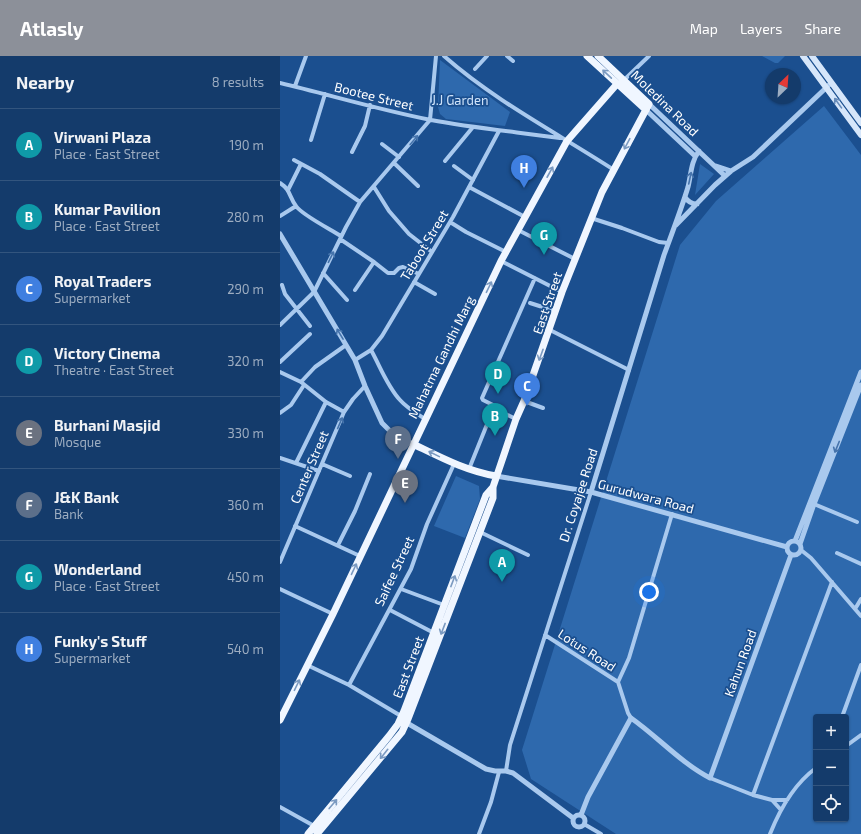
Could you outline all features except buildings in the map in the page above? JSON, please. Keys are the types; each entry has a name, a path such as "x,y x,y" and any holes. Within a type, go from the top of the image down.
{"main road":[{"name":"Moledina Road","path":"587,56 617,84 648,107"},
{"name":"Moledina Road","path":"598,56 624,80 648,107"},
{"path":"803,56 861,135"},
{"path":"812,56 861,123"},
{"name":"Mahatma Gandhi Marg","path":"280,720 333,614 506,252 567,141 617,84"},
{"name":"East Street","path":"308,834 317,830 402,732 407,723 480,532 492,498 496,476 516,418 524,401 550,330 562,292 602,192 648,107"},
{"path":"413,444 454,464 480,474 496,476"},
{"name":"East Street","path":"317,830 398,724 486,495 493,487"}],"street":[{"path":"295,86 306,56"},
{"path":"280,325 314,292 340,238 360,202 430,120 436,56"},
{"path":"444,56 463,73 560,138 614,170"},
{"path":"475,69 487,56"},
{"path":"508,56 513,61"},
{"path":"624,80 649,56"},
{"path":"676,226 725,176 753,157 831,82"},
{"name":"Bootee Street","path":"280,83 430,120 499,131 531,133 560,138"},
{"path":"311,140 325,94"},
{"path":"352,152 365,126 370,105"},
{"path":"648,107 695,156"},
{"name":"Moledina Road","path":"648,107 715,165"},
{"path":"445,161 473,127"},
{"name":"Taboot Street","path":"355,360 371,350 382,336 450,222 499,131"},
{"path":"382,144 399,157"},
{"path":"676,226 695,156 698,151"},
{"path":"294,160 326,178 360,202"},
{"path":"394,163 418,186"},
{"path":"288,190 301,164"},
{"path":"715,165 731,172"},
{"path":"715,165 725,176"},
{"path":"454,166 473,180"},
{"path":"280,183 286,187 296,206 302,212 388,273 391,274 403,267 419,274"},
{"path":"374,187 389,211 409,234 432,252"},
{"path":"469,187 525,217"},
{"path":"685,197 688,202 697,204"},
{"path":"280,216 296,206"},
{"path":"591,218 659,242 668,243"},
{"path":"450,222 466,232 506,252"},
{"name":"Dr. Coyajee Road","path":"506,771 510,745 591,492 668,243 676,226"},
{"path":"518,230 575,259"},
{"path":"280,234 355,360 382,423 394,435 413,444"},
{"path":"502,261 562,292"},
{"path":"355,290 374,262"},
{"path":"323,273 347,300"},
{"path":"468,469 495,406 482,398 535,278"},
{"path":"414,282 435,294"},
{"path":"282,286 285,294 310,326"},
{"path":"530,303 556,312"},
{"path":"550,330 629,370"},
{"path":"280,362 310,334"},
{"path":"280,413 291,405 303,383 315,367 346,345"},
{"path":"371,350 387,382 399,399 410,410 425,419"},
{"path":"280,372 303,383 326,402 344,412"},
{"path":"861,372 799,545 797,555 791,555 787,551 787,546 789,543 799,545 861,616"},
{"path":"799,545 861,385"},
{"name":"Center Street","path":"280,562 344,412 365,386"},
{"path":"524,401 542,408"},
{"path":"296,463 326,402"},
{"path":"492,415 495,412 499,412 516,418"},
{"path":"280,458 319,471"},
{"path":"322,464 350,476"},
{"name":"Saifee Street","path":"349,685 411,569 427,524 454,464"},
{"path":"338,546 355,511 370,474"},
{"name":"Gurudwara Road","path":"496,476 591,492 787,546"},
{"path":"814,504 857,522"},
{"path":"672,514 629,658 618,682 628,713 631,718 692,768 710,778 753,795 772,800 787,800"},
{"path":"295,526 360,556"},
{"path":"480,532 528,555"},
{"path":"837,553 861,564"},
{"name":"Kahun Road","path":"710,778 791,555"},
{"path":"753,795 832,582"},
{"path":"280,589 333,614"},
{"path":"401,589 444,605"},
{"path":"855,609 861,599"},
{"path":"390,610 434,633"},
{"name":"Lotus Road","path":"545,634 618,682"},
{"path":"307,665 349,685 401,716"},
{"path":"843,714 861,665"},
{"path":"581,815 588,797 631,718"},
{"path":"407,723 486,769 500,772 506,771 518,776 573,818"},
{"path":"849,744 861,735"},
{"path":"770,834 778,814 787,800 799,783 813,771"},
{"path":"479,834 500,772"},
{"path":"772,800 781,810"},
{"path":"280,807 317,830"},
{"path":"573,818 581,815"},
{"path":"581,815 584,819 584,824"},
{"path":"573,818 573,824 577,827"},
{"path":"577,827 584,824"},
{"path":"584,824 601,834"},
{"path":"575,834 577,827"}],"green space":[{"path":"762,56 785,56 778,63 775,63"},
{"name":"J.J Garden","path":"440,60 510,112 505,126 446,119 440,114 438,107"},
{"path":"824,106 861,155 861,834 616,834 531,779 522,750 680,245 716,201"},
{"path":"700,164 714,174 695,195"},
{"path":"456,476 479,486 480,499 465,538 434,526"}],"place":[{"name":"Funky's Stuff","path":"524,188"},
{"name":"Wonderland","path":"544,255"},
{"name":"Victory Cinema","path":"498,394"},
{"name":"Royal Traders","path":"527,406"},
{"name":"Kumar Pavilion","path":"495,436"},
{"name":"J&K Bank","path":"398,459"},
{"name":"Burhani Masjid","path":"405,503"},
{"name":"Virwani Plaza","path":"502,582"}]}
